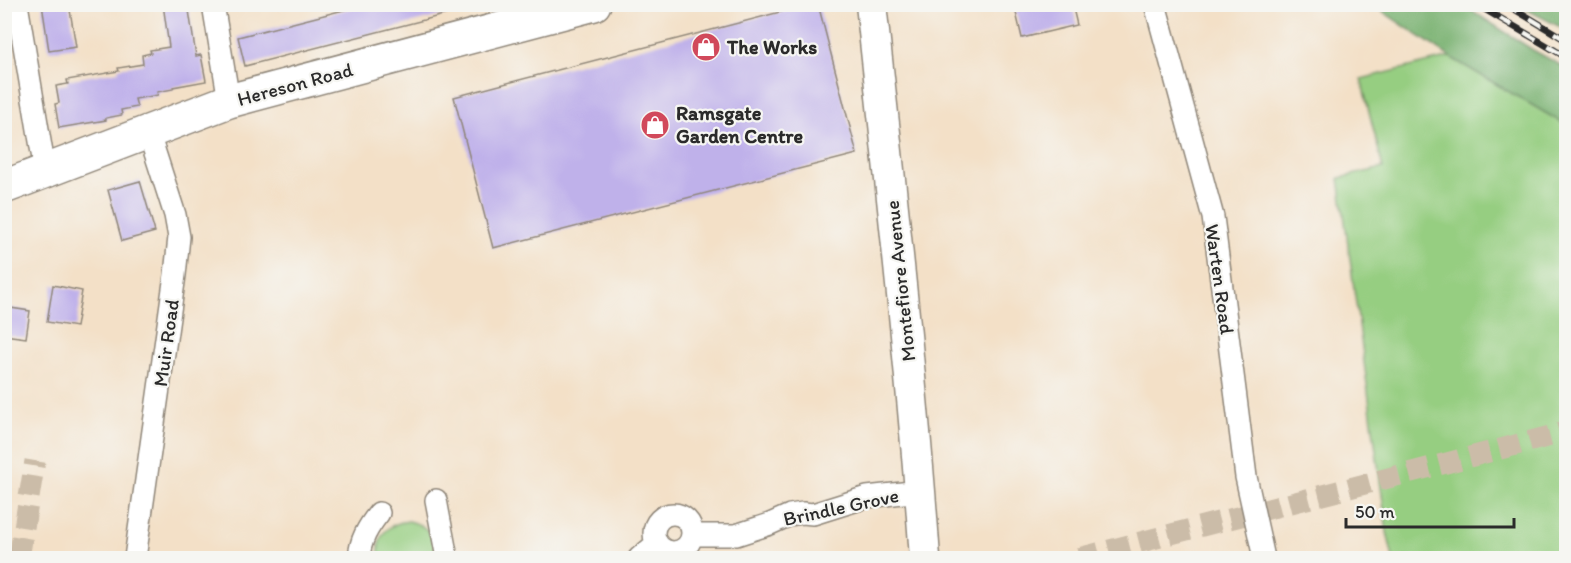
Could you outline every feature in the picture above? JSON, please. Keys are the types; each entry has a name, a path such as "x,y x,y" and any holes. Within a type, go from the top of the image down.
{"main road":[{"name":"Hereson Road","path":"4,187 229,102 594,4"}],"street":[{"path":"17,4 45,171"},
{"path":"213,4 229,102"},
{"name":"Montefiore Avenue","path":"871,4 895,227 925,558"},
{"name":"Warten Road","path":"1155,4 1213,217 1246,477 1264,558"},
{"name":"Muir Road","path":"135,558 179,237 175,215 148,131"},
{"name":"Brindle Grove","path":"692,535 736,535 790,515 813,514 867,497 920,491"},
{"path":"435,500 447,558"},
{"path":"359,558 359,550 367,528 379,513"},
{"path":"678,514 691,528 692,535 688,546 677,552 666,551 656,544 655,525 659,519 678,514"},
{"path":"639,558 656,544"}],"green space":[{"path":"1373,5 1463,5 1533,50 1566,68 1566,125 1450,57"},
{"path":"1518,5 1566,5 1566,30"},
{"path":"1450,57 1566,125 1566,558 1393,558 1387,532 1339,178 1383,168 1361,79"},
{"path":"409,521 427,530 435,544 438,558 380,558 379,544 384,532 394,525"}],"building":[{"path":"42,4 69,4 76,47 49,51"},
{"path":"163,4 188,4 196,56 201,55 206,81 173,87 173,89 157,92 158,95 135,99 137,107 121,110 122,115 59,128 55,104 59,103 56,86 68,84 67,80 119,71 118,68 143,64 142,55 151,53 150,50 169,47"},
{"path":"367,4 458,4 459,11 245,66 238,37"},
{"name":"Ramsgate Garden Centre","path":"818,4 857,154 493,248 454,97"},
{"path":"1014,4 1072,4 1077,25 1022,38"},
{"path":"140,181 155,232 122,241 108,190"},
{"path":"53,285 82,291 76,327 47,322"},
{"path":"4,307 30,311 26,338 4,335"}],"tunnel":[{"path":"1079,558 1566,432"},
{"path":"19,558 35,461"}],"railway":[{"path":"1476,4 1566,57"},
{"path":"1506,4 1566,40"}],"place":[{"name":"The Works","path":"706,47"},
{"name":"Ramsgate Garden Centre","path":"655,125"}]}
